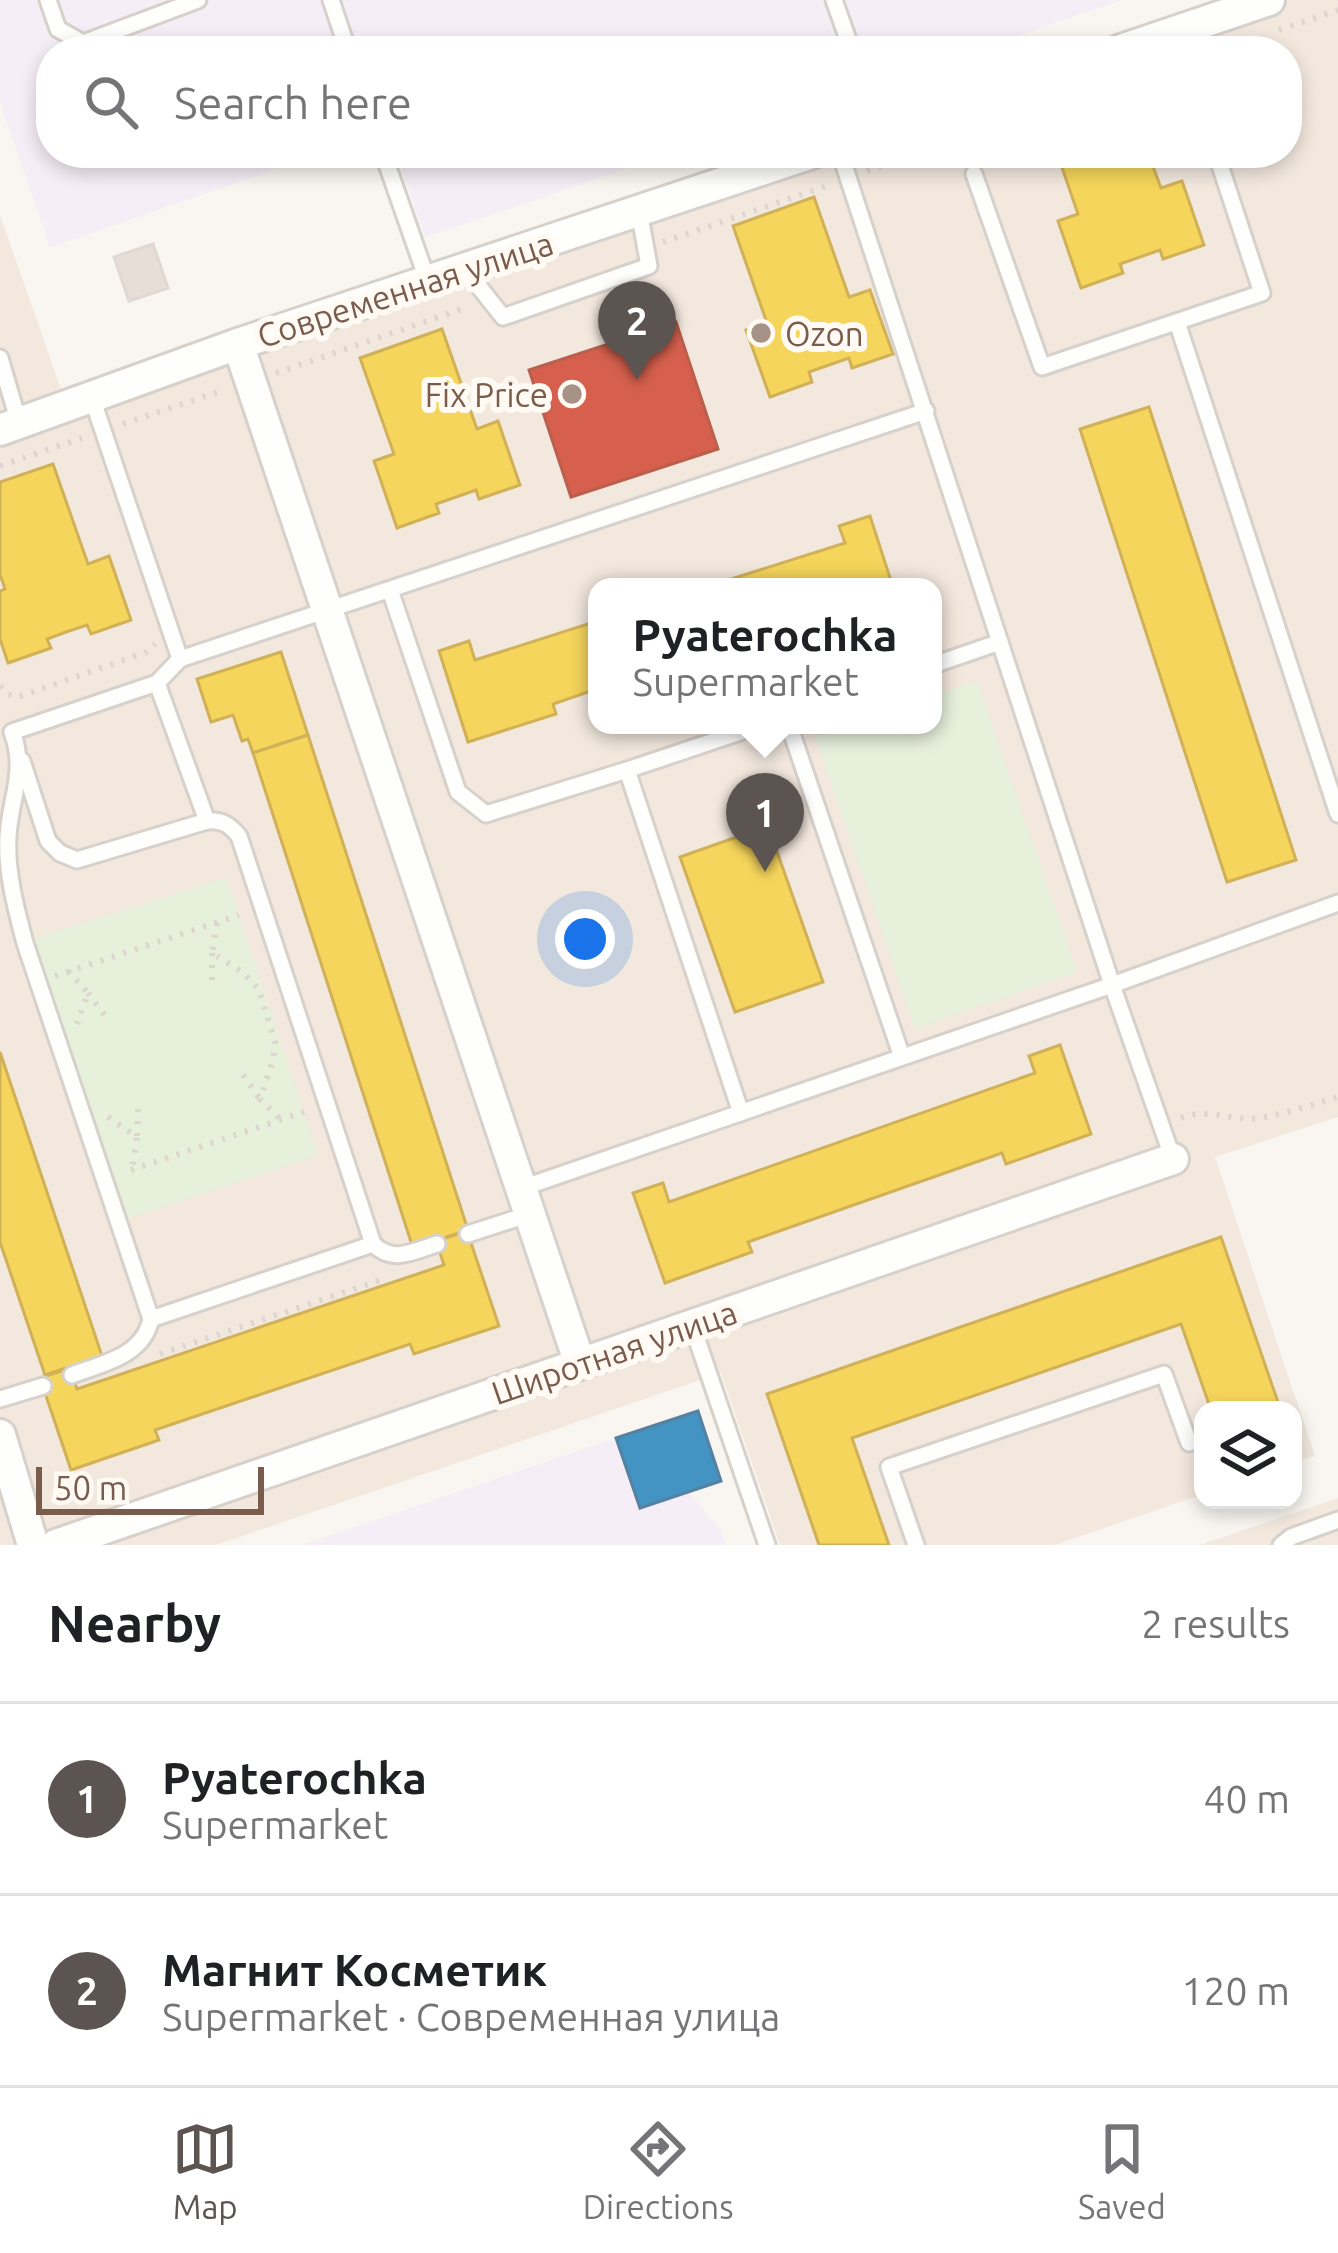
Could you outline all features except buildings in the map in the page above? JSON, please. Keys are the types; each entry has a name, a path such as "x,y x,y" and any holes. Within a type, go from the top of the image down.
{"street":[{"path":"1190,36 1269,0"},
{"name":"Современная улица","path":"10,426 238,344 767,168"},
{"path":"238,344 580,1364"},
{"name":"Широтная улица","path":"56,1545 1173,1159"},
{"path":"0,1435 33,1545"}],"lane":[{"path":"48,0 58,28 71,36"},
{"path":"101,36 198,0"},
{"path":"331,0 343,36"},
{"path":"834,0 847,36"},
{"path":"388,168 428,282"},
{"path":"845,168 1173,1159"},
{"path":"974,174 1042,367 1262,293 1221,168"},
{"path":"465,269 503,317 649,266 639,211"},
{"path":"1177,322 1338,814"},
{"path":"0,358 10,426"},
{"path":"92,398 180,659"},
{"path":"48,842 19,751 6,730 157,683 180,659 926,411"},
{"path":"390,590 458,792 486,814 733,734"},
{"path":"942,662 1000,642"},
{"path":"157,683 207,821"},
{"path":"793,734 902,1057"},
{"path":"19,751 8,840 15,905 151,1318 148,1334 136,1348 72,1375"},
{"path":"627,770 741,1113"},
{"path":"8,840 37,831 60,853 77,860 207,821 230,825 239,836 373,1244 395,1257 437,1244"},
{"path":"468,1234 526,1201 741,1113 1338,903"},
{"path":"151,1318 373,1244"},
{"path":"692,1325 767,1545"},
{"path":"916,1545 889,1466 1164,1375 1189,1444"},
{"path":"0,1399 43,1386"},
{"path":"1281,1545 1338,1520"}],"path":[{"path":"646,247 877,168"},
{"path":"0,466 490,300"},
{"path":"0,686 18,697 147,652 159,629"},
{"path":"38,982 239,915"},
{"path":"212,980 217,922"},
{"path":"212,953 241,971 259,990 275,1042 274,1060 260,1099"},
{"path":"68,971 105,1016"},
{"path":"75,1037 88,993"},
{"path":"243,1075 280,1120"},
{"path":"1161,1126 1191,1114 1256,1119 1338,1096"},
{"path":"132,1170 138,1109"},
{"path":"104,1179 304,1112"},
{"path":"105,1115 137,1137"},
{"path":"136,1348 140,1361 395,1275"}],"shaded area":[{"path":"0,0 1122,0 1017,36 36,36 36,168 280,168 50,247 0,102"},
{"path":"1270,0 1338,0 1338,1117 1215,1157 1297,1401 1194,1401 1194,1497 1055,1545 780,1545 721,1373 216,1545 0,1545 0,215 71,418 789,168 1302,168 1302,36 1167,36"},
{"path":"401,168 629,168 425,237"},
{"path":"1302,1417 1315,1456 1302,1460"},
{"path":"616,1438 640,1508 688,1491 721,1530 726,1545 302,1545"},
{"path":"1338,1498 1338,1545 1200,1545"}],"green space":[{"path":"977,681 1077,972 915,1028 815,736 942,734 942,693"},
{"path":"226,877 318,1155 126,1219 34,939"}],"place":[{"name":"Ozon","path":"761,333"},
{"name":"Магнит Косметик","path":"637,380"},
{"name":"Fix Price","path":"572,394"},
{"name":"Pyaterochka","path":"765,872"}]}
